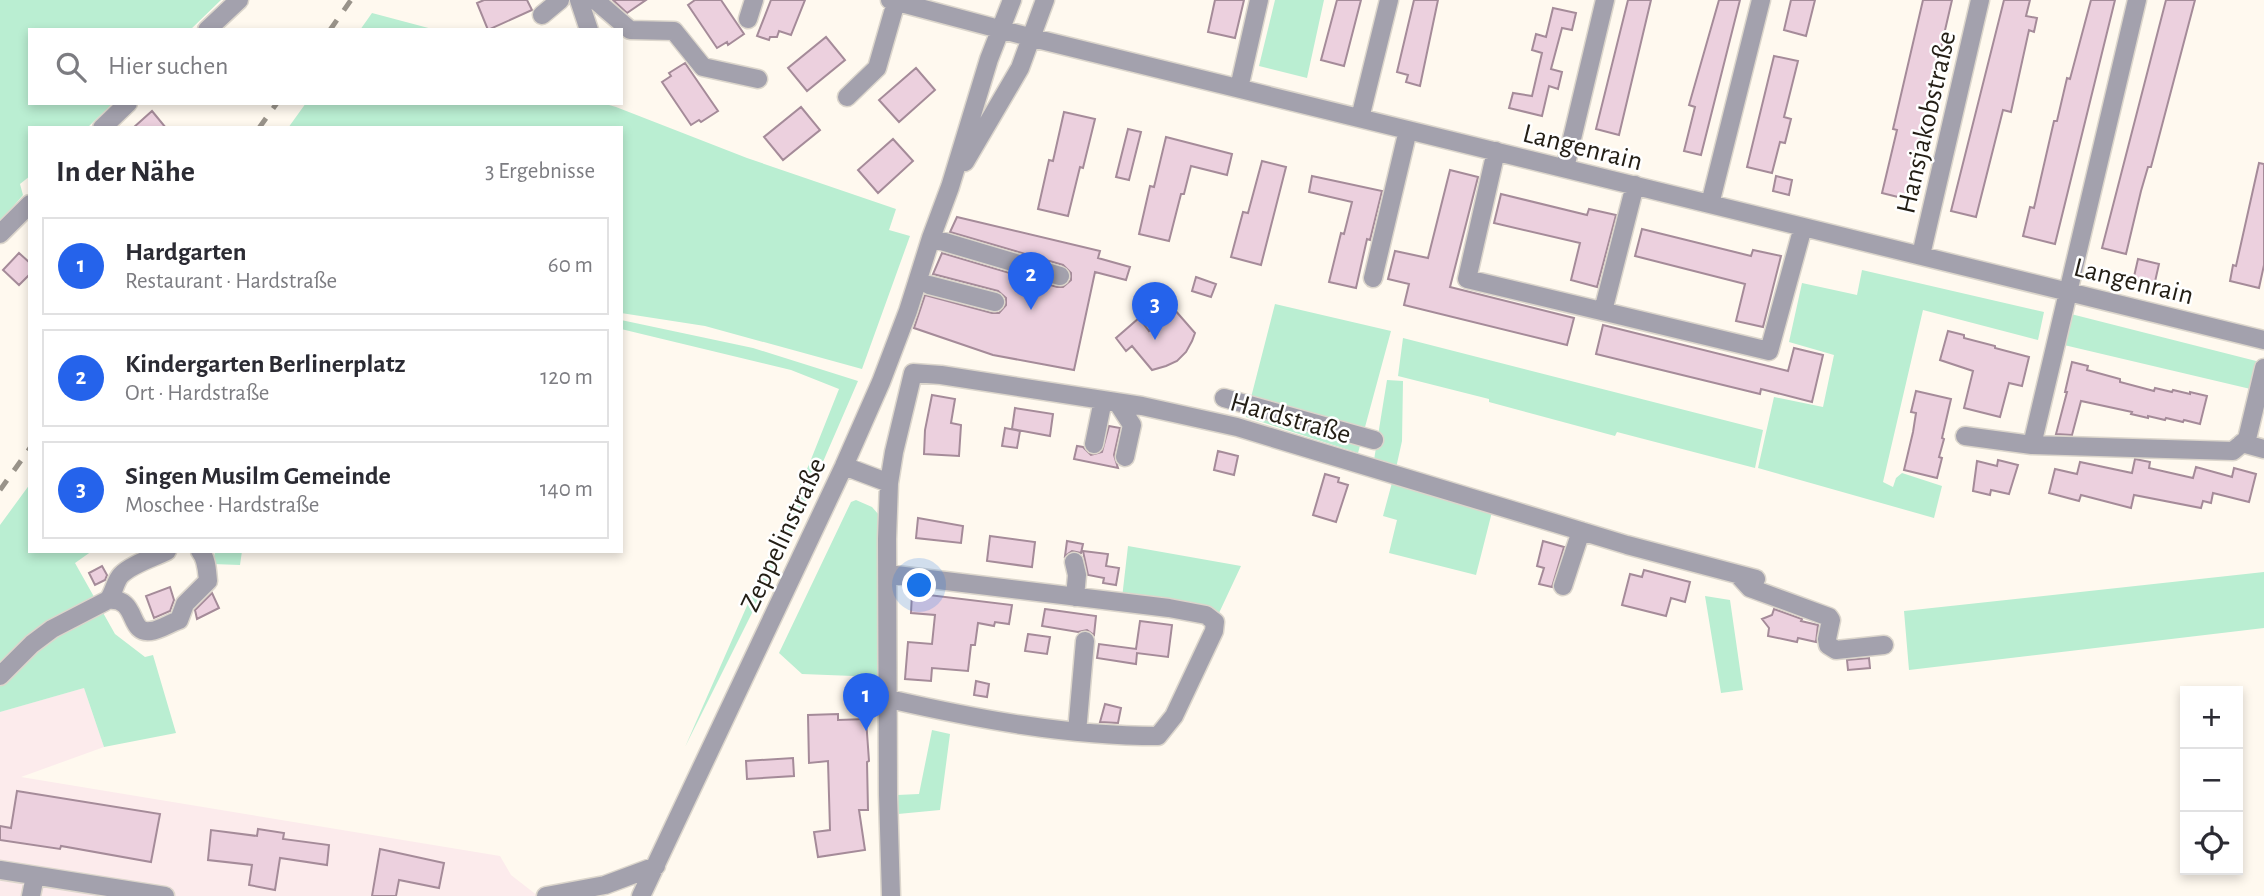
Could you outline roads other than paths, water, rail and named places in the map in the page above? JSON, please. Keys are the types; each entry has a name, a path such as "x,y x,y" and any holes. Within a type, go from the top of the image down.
{"street":[{"path":"209,28 239,0"},
{"path":"542,15 560,0"},
{"path":"579,0 588,28"},
{"path":"595,0 630,30 674,31 703,67 758,79"},
{"path":"748,19 754,0"},
{"path":"950,187 985,71 1012,0"},
{"path":"950,187 1020,68 1045,0"},
{"path":"1239,89 1259,0"},
{"path":"1360,118 1389,0"},
{"path":"1565,168 1605,0"},
{"path":"1710,204 1761,0"},
{"name":"Hansjakobstraße","path":"1921,255 1980,0"},
{"path":"2032,445 2137,0"},
{"path":"847,96 877,68 893,1"},
{"name":"Langenrain","path":"893,1 1239,89 2264,340"},
{"path":"104,126 126,105"},
{"path":"1373,278 1409,130"},
{"path":"1496,151 1467,279 1769,351 1803,227"},
{"path":"1603,311 1635,185"},
{"name":"Zeppelinstraße","path":"641,896 844,466 904,325 950,187"},
{"path":"0,234 28,206"},
{"path":"931,238 1060,276"},
{"path":"929,285 995,302"},
{"path":"1965,436 2032,445 2233,451 2247,439 2264,368"},
{"name":"Hardstraße","path":"891,896 888,795 889,483 913,373 942,375 1110,401 1237,427 1581,531 1756,579"},
{"path":"1224,398 1374,440"},
{"path":"1094,444 1110,401 1132,425 1125,457"},
{"path":"2242,443 2264,449"},
{"path":"844,466 889,483"},
{"path":"1563,586 1581,531"},
{"path":"108,600 119,577 163,553"},
{"path":"0,676 32,644 52,629 108,600 117,599 125,604 138,628 144,631 153,631 178,620 185,604 208,581 202,553"},
{"path":"1074,562 1077,575 1074,597"},
{"path":"888,574 1169,608 1206,615 1214,622 1214,631 1174,716 1157,737 1077,732 954,714 889,699"},
{"path":"1738,574 1750,589 1829,617 1831,620 1828,645 1836,650 1884,645"},
{"path":"1077,732 1085,641"},
{"path":"546,896 605,884 656,866"},
{"path":"0,870 165,896"},
{"path":"31,896 35,876"}],"railway":[{"path":"331,28 351,0"},
{"path":"260,126 276,105"},
{"path":"0,490 28,451"}],"place":[{"name":"Kindergarten Berlinerplatz","path":"1031,310"},
{"name":"Singen Musilm Gemeinde","path":"1155,340"},
{"name":"Hardgarten","path":"866,731"}]}
